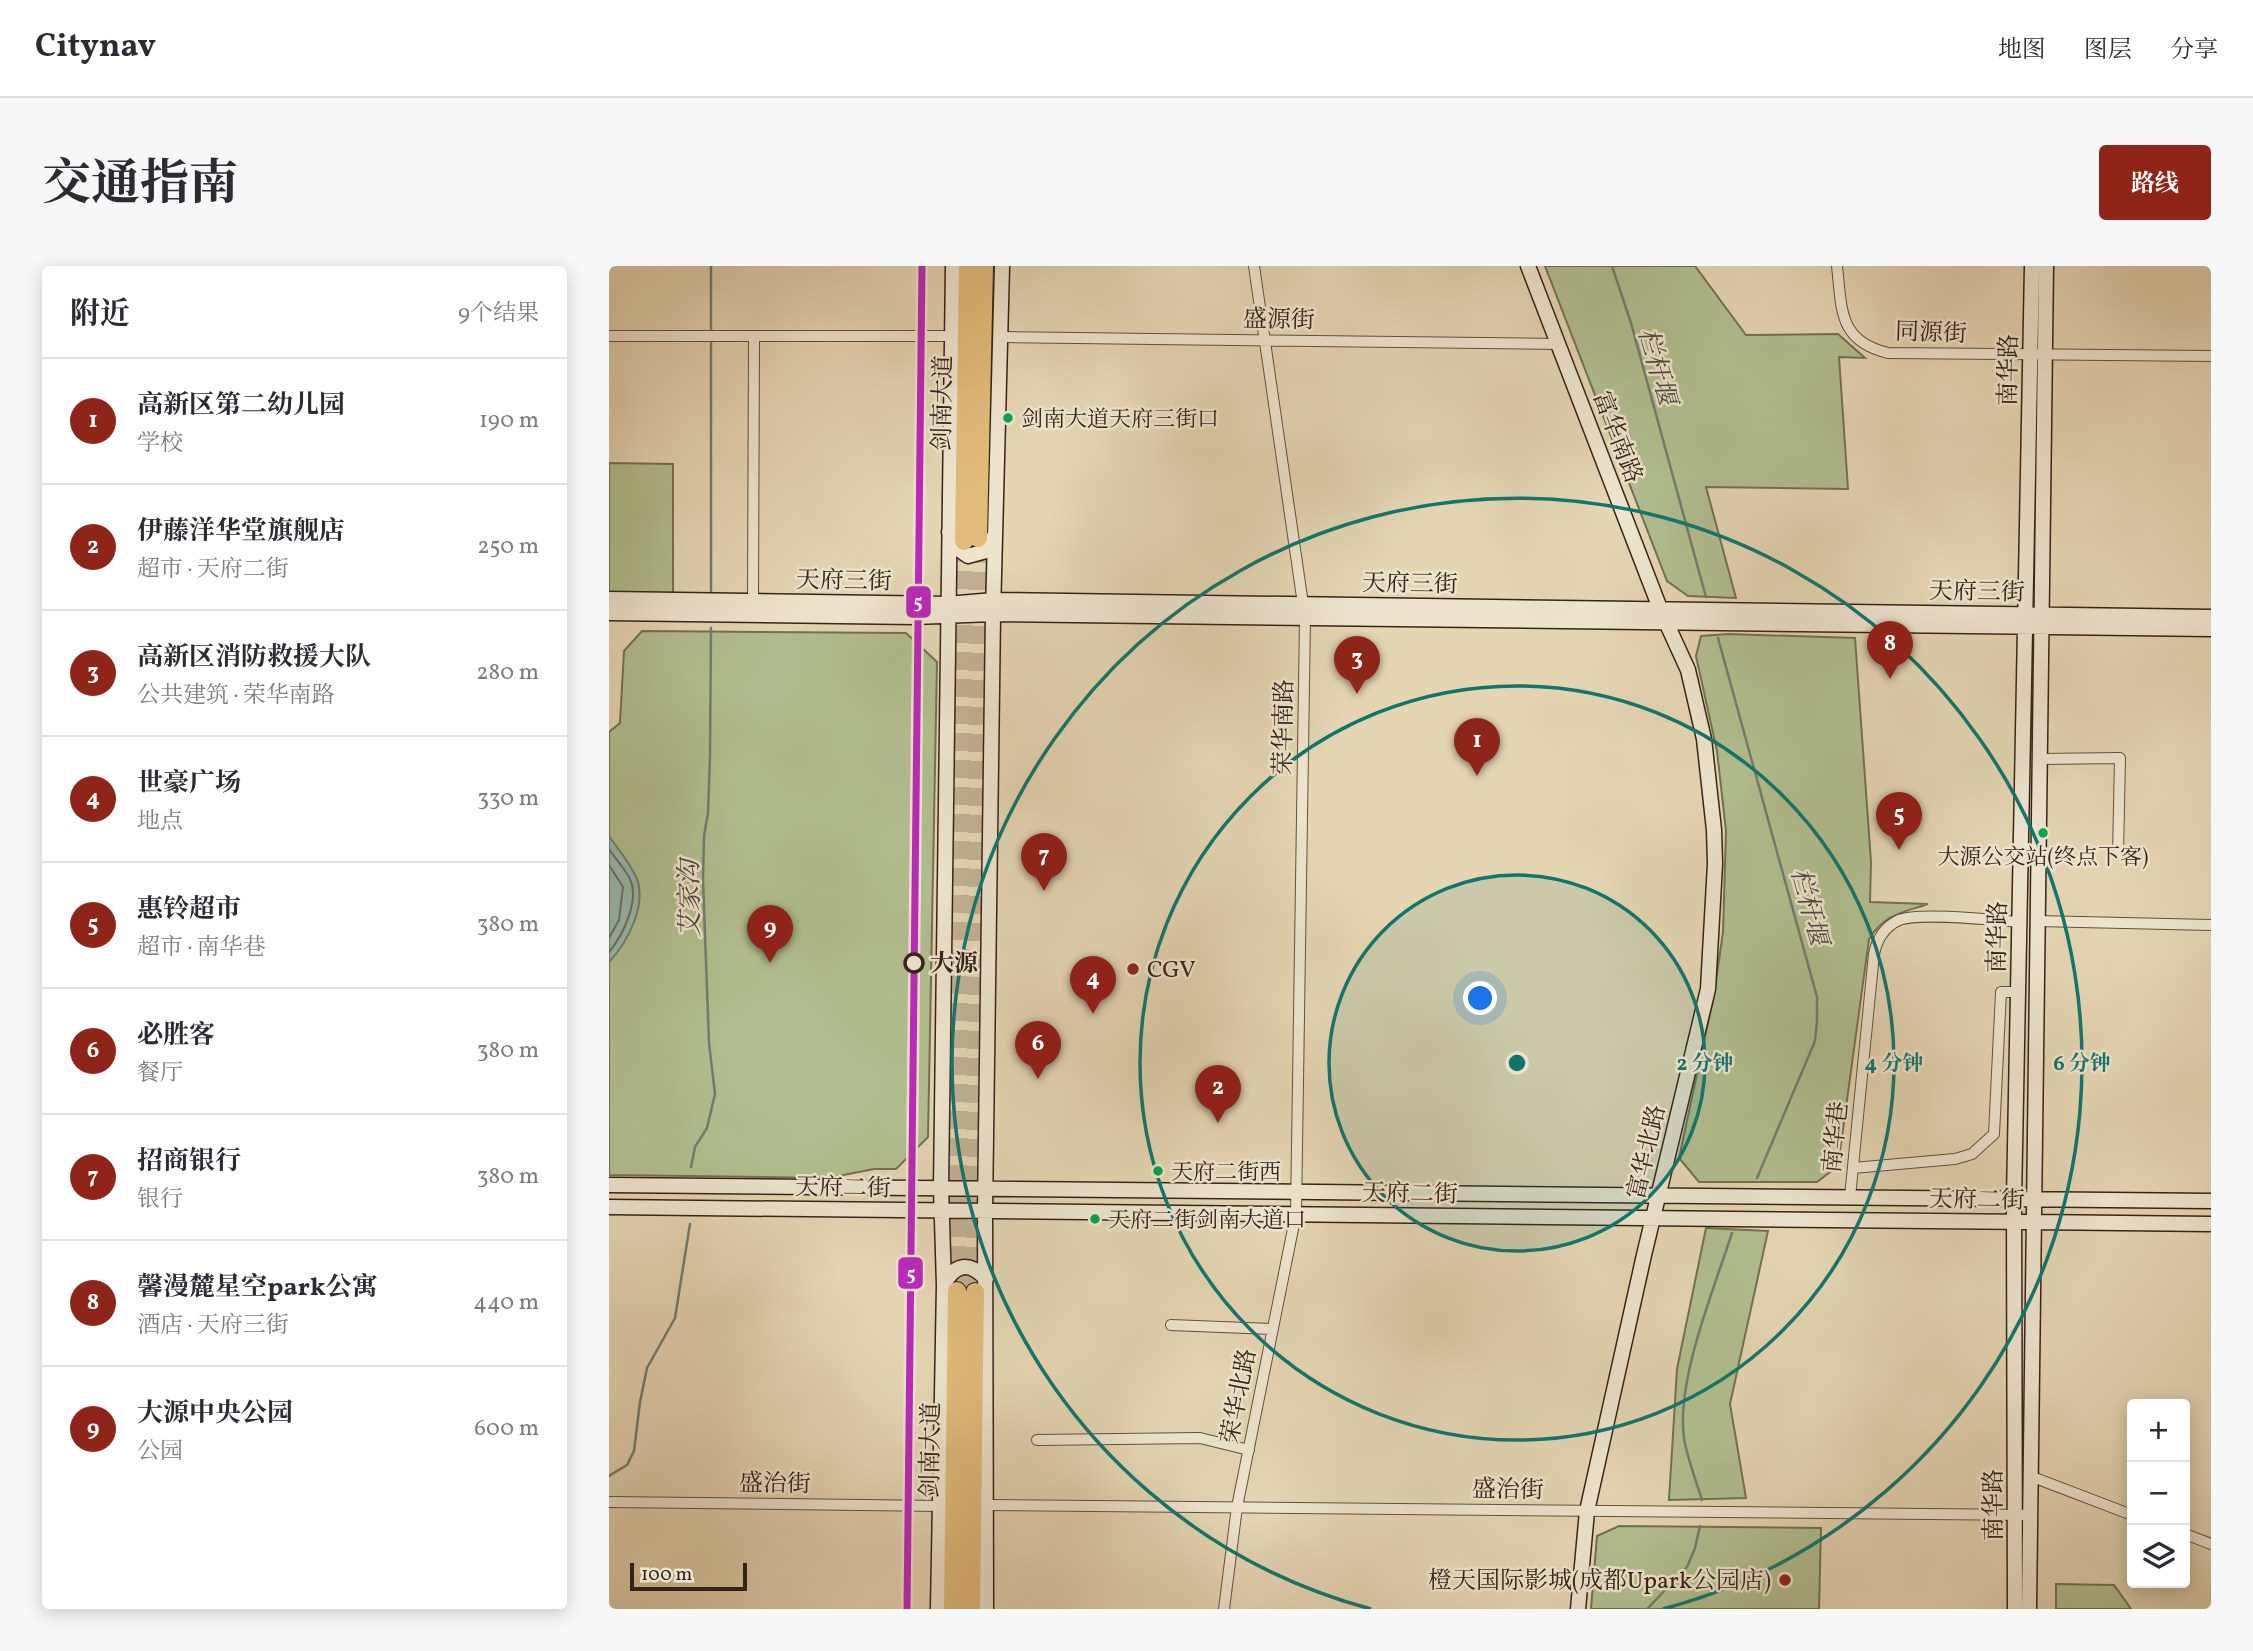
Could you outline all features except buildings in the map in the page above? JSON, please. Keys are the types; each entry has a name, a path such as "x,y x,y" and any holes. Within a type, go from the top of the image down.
{"highway":[{"name":"剑南大道","path":"968,266 979,537"},
{"name":"剑南大道","path":"979,537 983,266"},
{"name":"剑南大道","path":"953,1609 966,1287"},
{"name":"剑南大道","path":"966,1287 971,1609"}],"main road":[{"path":"953,266 941,1188 943,1210 966,1287 986,1504 986,1609"},
{"path":"939,1609 941,1506 966,1287 985,1211 994,607 979,537 1000,337 1002,266"},
{"name":"富华南路","path":"1528,266 1664,617"},
{"name":"南华路","path":"2015,1609 2023,1515 2030,1476 2035,1222 2042,621 2038,355 2032,266"},
{"name":"南华路","path":"2029,1609 2023,1515 2014,1199 2027,620 2038,355 2046,266"},
{"path":"949,531 957,548 968,556 986,551 979,537"},
{"name":"天府三街","path":"609,599 753,601 948,610"},
{"name":"天府三街","path":"609,613 948,610 994,607 2027,620 2211,629"},
{"name":"富华北路","path":"1578,1609 1587,1511 1644,1255 1708,989 1715,864 1712,793 1704,739 1688,670 1664,617"},
{"name":"天府三街","path":"2042,621 2211,617"},
{"name":"天府二街","path":"609,1185 2211,1200"},
{"name":"天府二街","path":"609,1207 2211,1224"}],"street":[{"name":"荣华南路","path":"1254,266 1305,612 1296,1192"},
{"name":"同源街","path":"1837,266 1842,315 1848,331 1871,349 1888,353 2211,356"},
{"path":"609,336 953,336"},
{"path":"753,601 754,336"},
{"name":"盛源街","path":"1000,337 1557,344"},
{"path":"2040,759 2120,758 2118,855"},
{"name":"南华巷","path":"1850,1197 1874,954 1879,937 1892,924 1911,917 2020,922"},
{"path":"2037,921 2211,925"},
{"path":"1853,1168 1955,1160 1972,1154 1994,1134 2001,992 2018,992"},
{"name":"荣华北路","path":"1224,1609 1237,1507 1296,1214 1296,1192"},
{"path":"1171,1325 1272,1329"},
{"path":"1037,1440 1200,1438 1249,1450"},
{"path":"2030,1476 2127,1512"},
{"name":"盛治街","path":"609,1502 941,1506"},
{"name":"盛治街","path":"986,1504 2023,1515"},
{"path":"2190,1536 2211,1544"}],"green space":[{"path":"1545,266 1695,266 1746,335 1838,334 1865,358 1839,357 1848,489 1706,487 1736,598 1688,596 1667,581"},
{"path":"609,463 673,464 673,594 609,593"},
{"path":"642,631 906,633 937,662 928,1137 896,1169 874,1169 828,1178 609,1175 609,732 620,723 624,651"},
{"path":"1728,634 1855,638 1871,862 1870,902 1928,904 1888,919 1869,939 1838,1166 1817,1182 1699,1182 1679,1158 1714,995 1723,932 1726,831 1717,751 1696,656 1701,636"},
{"path":"1706,1228 1768,1231 1730,1404 1746,1498 1669,1500 1677,1369"},
{"path":"1619,1526 1821,1528 1819,1609 1591,1609 1597,1536"},
{"path":"2056,1584 2114,1585 2131,1609 2056,1609"}],"water":[{"path":"609,836 636,877 639,899 629,934 609,962"}],"waterway":[{"name":"艾家沟","path":"711,266 711,332"},
{"name":"栏杆堰","path":"1612,266 1631,323 1706,597"},
{"name":"艾家沟","path":"711,339 711,591"},
{"name":"艾家沟","path":"691,1167 695,1147 707,1128 715,1094 709,1043 703,880 710,756 711,628"},
{"name":"栏杆堰","path":"1718,638 1817,997 1815,1041 1757,1178"},
{"name":"艾家沟","path":"609,1476 627,1465 634,1451 647,1368 675,1318 690,1224"},
{"name":"栏杆堰","path":"1702,1500 1689,1461 1683,1415 1698,1335 1732,1233"},
{"name":"栏杆堰","path":"1647,1609 1687,1567 1700,1526"}],"tunnel":[{"path":"975,1292 978,539"},
{"path":"957,1291 964,541"}],"transit line":[{"name":"5","path":"907,1609 922,266"}],"place":[{"name":"剑南大道天府三街口","path":"1008,418"},
{"name":"馨漫麓星空park公寓","path":"1890,679"},
{"name":"高新区消防救援大队","path":"1357,694"},
{"name":"高新区第二幼儿园","path":"1477,776"},
{"name":"大源公交站(终点下客)","path":"2043,833"},
{"name":"惠铃超市","path":"1899,850"},
{"name":"招商银行","path":"1044,891"},
{"name":"大源中央公园","path":"770,963"},
{"name":"大源","path":"914,963"},
{"name":"CGV","path":"1133,969"},
{"name":"世豪广场","path":"1093,1014"},
{"name":"必胜客","path":"1038,1079"},
{"name":"伊藤洋华堂旗舰店","path":"1218,1123"},
{"name":"天府二街西","path":"1158,1171"},
{"name":"天府二街剑南大道口","path":"1095,1219"},
{"name":"橙天国际影城(成都Upark公园店)","path":"1785,1580"}]}
